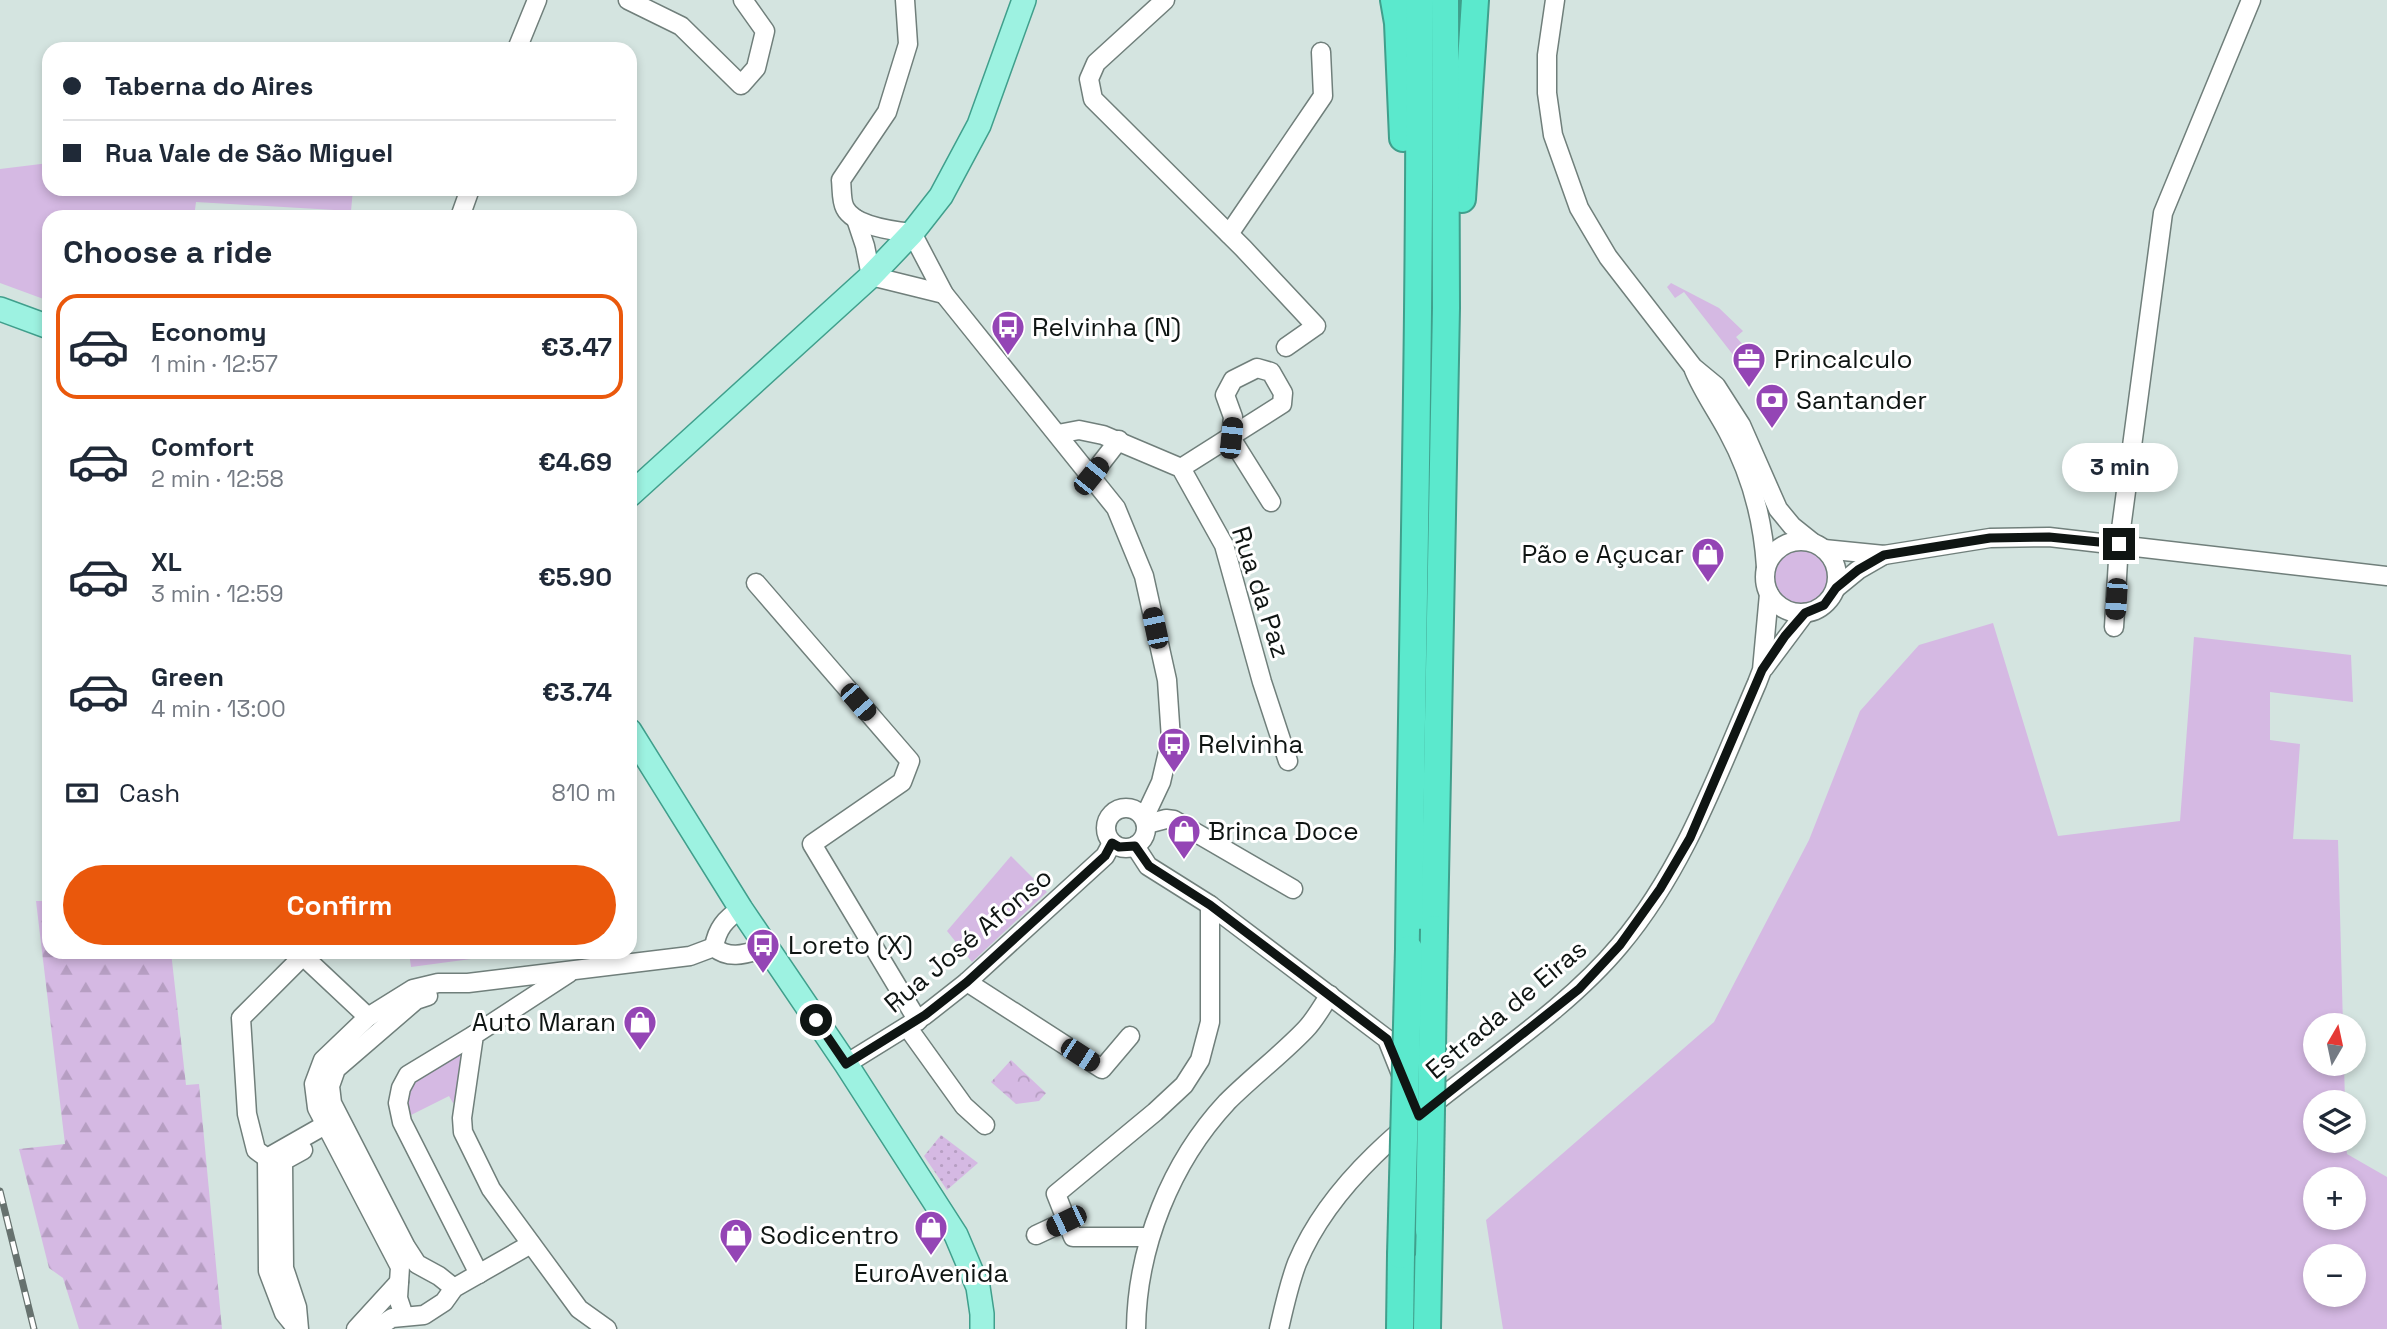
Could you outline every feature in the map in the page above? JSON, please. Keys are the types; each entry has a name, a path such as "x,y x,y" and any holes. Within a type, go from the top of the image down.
{"highway":[{"path":"1394,0 1398,23 1405,193 1419,308"},
{"path":"1400,1329 1419,308 1419,0"},
{"path":"1427,1329 1446,308 1445,0"},
{"path":"1446,308 1461,210 1475,0"}],"main road":[{"path":"637,489 871,276 912,233 941,196 979,125 1024,0"},
{"path":"0,309 42,324"},
{"path":"637,742 766,948 846,1064 956,1235 978,1287 982,1329"}],"street":[{"path":"520,42 537,0"},
{"path":"628,0 681,26 741,85 756,68 765,31 743,0"},
{"path":"905,0 908,44 887,112 841,180 845,208 856,219 882,229 912,233 944,294 1116,508 1144,576 1167,680 1171,739 1161,782 1145,821 1144,837 1135,846 1119,847 1112,843 1108,837 1107,823 1115,811 1161,782"},
{"path":"1165,0 1096,63 1089,79 1093,99 1229,234 1316,326 1286,347"},
{"path":"1555,0 1546,55 1547,93 1553,135 1579,208 1608,257 1693,367 1716,386 1741,425 1777,509 1836,566 1836,588"},
{"path":"2114,627 2119,544 2163,213 2251,0"},
{"path":"1229,234 1323,96 1321,52"},
{"path":"856,219 871,276 944,294"},
{"path":"1693,367 1703,393 1728,432 1752,486 1764,535 1765,576 1769,594 1784,609 1805,613 1824,605 1836,588 1858,570 1884,555"},
{"path":"1058,434 1079,430 1119,440 1181,468 1231,438 1271,502"},
{"path":"1091,476 1119,440"},
{"name":"Rua da Paz","path":"1181,468 1224,545 1262,682 1288,761"},
{"path":"1766,566 1779,548 1800,541 1884,555 1990,538 2049,537 2387,576"},
{"path":"756,583 910,761 902,782 812,844 913,1024 964,1106 985,1125"},
{"name":"Estrada de Eiras","path":"1762,670 1769,594"},
{"name":"Estrada de Eiras","path":"1279,1329 1290,1284 1312,1235 1341,1192 1366,1164 1419,1116 1579,989 1612,954 1660,889 1690,838 1762,670 1785,636 1805,613"},
{"path":"1122,808 1131,808 1145,821 1174,820 1293,889"},
{"name":"Rua José Afonso","path":"846,1064 913,1024 967,982 1105,856 1112,843"},
{"path":"1135,846 1149,866 1210,905 1387,1039 1419,1116"},
{"path":"1149,1237 1073,1237 1056,1194 1184,1085 1200,1060 1210,1021 1210,905"},
{"path":"714,947 723,922 741,909"},
{"path":"714,947 728,955 740,955 766,948"},
{"path":"404,1316 398,1298 400,1267 317,1108 314,1084 323,1060 368,1017 413,989 438,983 468,983 690,956 714,947"},
{"path":"267,1157 256,1150 247,1114 241,1018 300,959"},
{"path":"306,959 368,1017"},
{"path":"479,1274 402,1122 398,1103 401,1088 408,1075 572,971"},
{"path":"967,982 1102,1069 1130,1036"},
{"path":"454,1288 417,1264 332,1103 330,1086 336,1069 416,1000 468,983"},
{"path":"1136,1329 1149,1237 1180,1166 1198,1137 1227,1102 1307,1028 1330,995"},
{"path":"474,1035 462,1118 463,1132 491,1189 531,1244 579,1309 607,1329"},
{"path":"267,1157 328,1131"},
{"path":"298,1329 297,1307 284,1268 283,1161 328,1131"},
{"path":"267,1157 268,1271 284,1313 298,1329"},
{"path":"1036,1236 1066,1221"},
{"path":"375,1329 392,1318 424,1315 444,1302 454,1288 531,1244"},
{"path":"356,1329 399,1282"}],"green space":[{"path":"42,164 42,196 352,196 351,210 196,202 195,210 42,210 42,298 0,283 0,169"},
{"path":"1671,283 1719,308 1743,331 1736,337 1745,347 1734,356 1684,292 1675,298 1667,287"},
{"path":"1802,548 1822,556 1830,576 1822,596 1802,604 1782,596 1774,576 1782,556"},
{"path":"1993,623 2058,836 2180,821 2194,637 2351,655 2353,702 2270,692 2270,740 2300,744 2293,839 2338,840 2343,1013 2303,1013 2303,1076 2344,1076 2345,1090 2303,1090 2303,1153 2347,1153 2387,1177 2387,1329 1503,1329 1486,1220 1714,1022 1809,840 1860,711 1919,645"},
{"path":"1011,856 1047,892 972,962 947,931"},
{"path":"36,901 42,901 42,951"},
{"path":"43,959 172,959 186,1085 199,1084 222,1329 79,1329 63,1278 49,1268 19,1149 65,1144"},
{"path":"410,959 471,959 411,967"},
{"path":"467,1045 460,1100 453,1103 449,1096 407,1117 404,1089 410,1078"},
{"path":"1011,1060 1046,1093 1039,1101 1016,1104 991,1082"},
{"path":"941,1135 978,1163 947,1190 924,1156"}],"railway":[{"path":"0,1191 34,1329"}],"place":[{"name":"Relvinha (N)","path":"1008,357"},
{"name":"Princalculo","path":"1749,389"},
{"name":"Santander","path":"1772,430"},
{"name":"Pão e Açucar","path":"1708,584"},
{"name":"Relvinha","path":"1174,774"},
{"name":"Brinca Doce","path":"1184,861"},
{"name":"Loreto (X)","path":"763,975"},
{"name":"Auto Maran","path":"640,1052"},
{"name":"EuroAvenida","path":"931,1257"},
{"name":"Sodicentro","path":"736,1265"}],"route":[{"path":"816,1020 846,1064 918,1021 967,982 1105,856 1112,843 1119,847 1135,846 1149,866 1210,905 1387,1039 1419,1116 1579,989 1620,945 1660,889 1690,838 1762,670 1785,636 1805,613 1824,605 1836,588 1858,570 1884,555 1990,538 2049,537 2119,544"}]}
